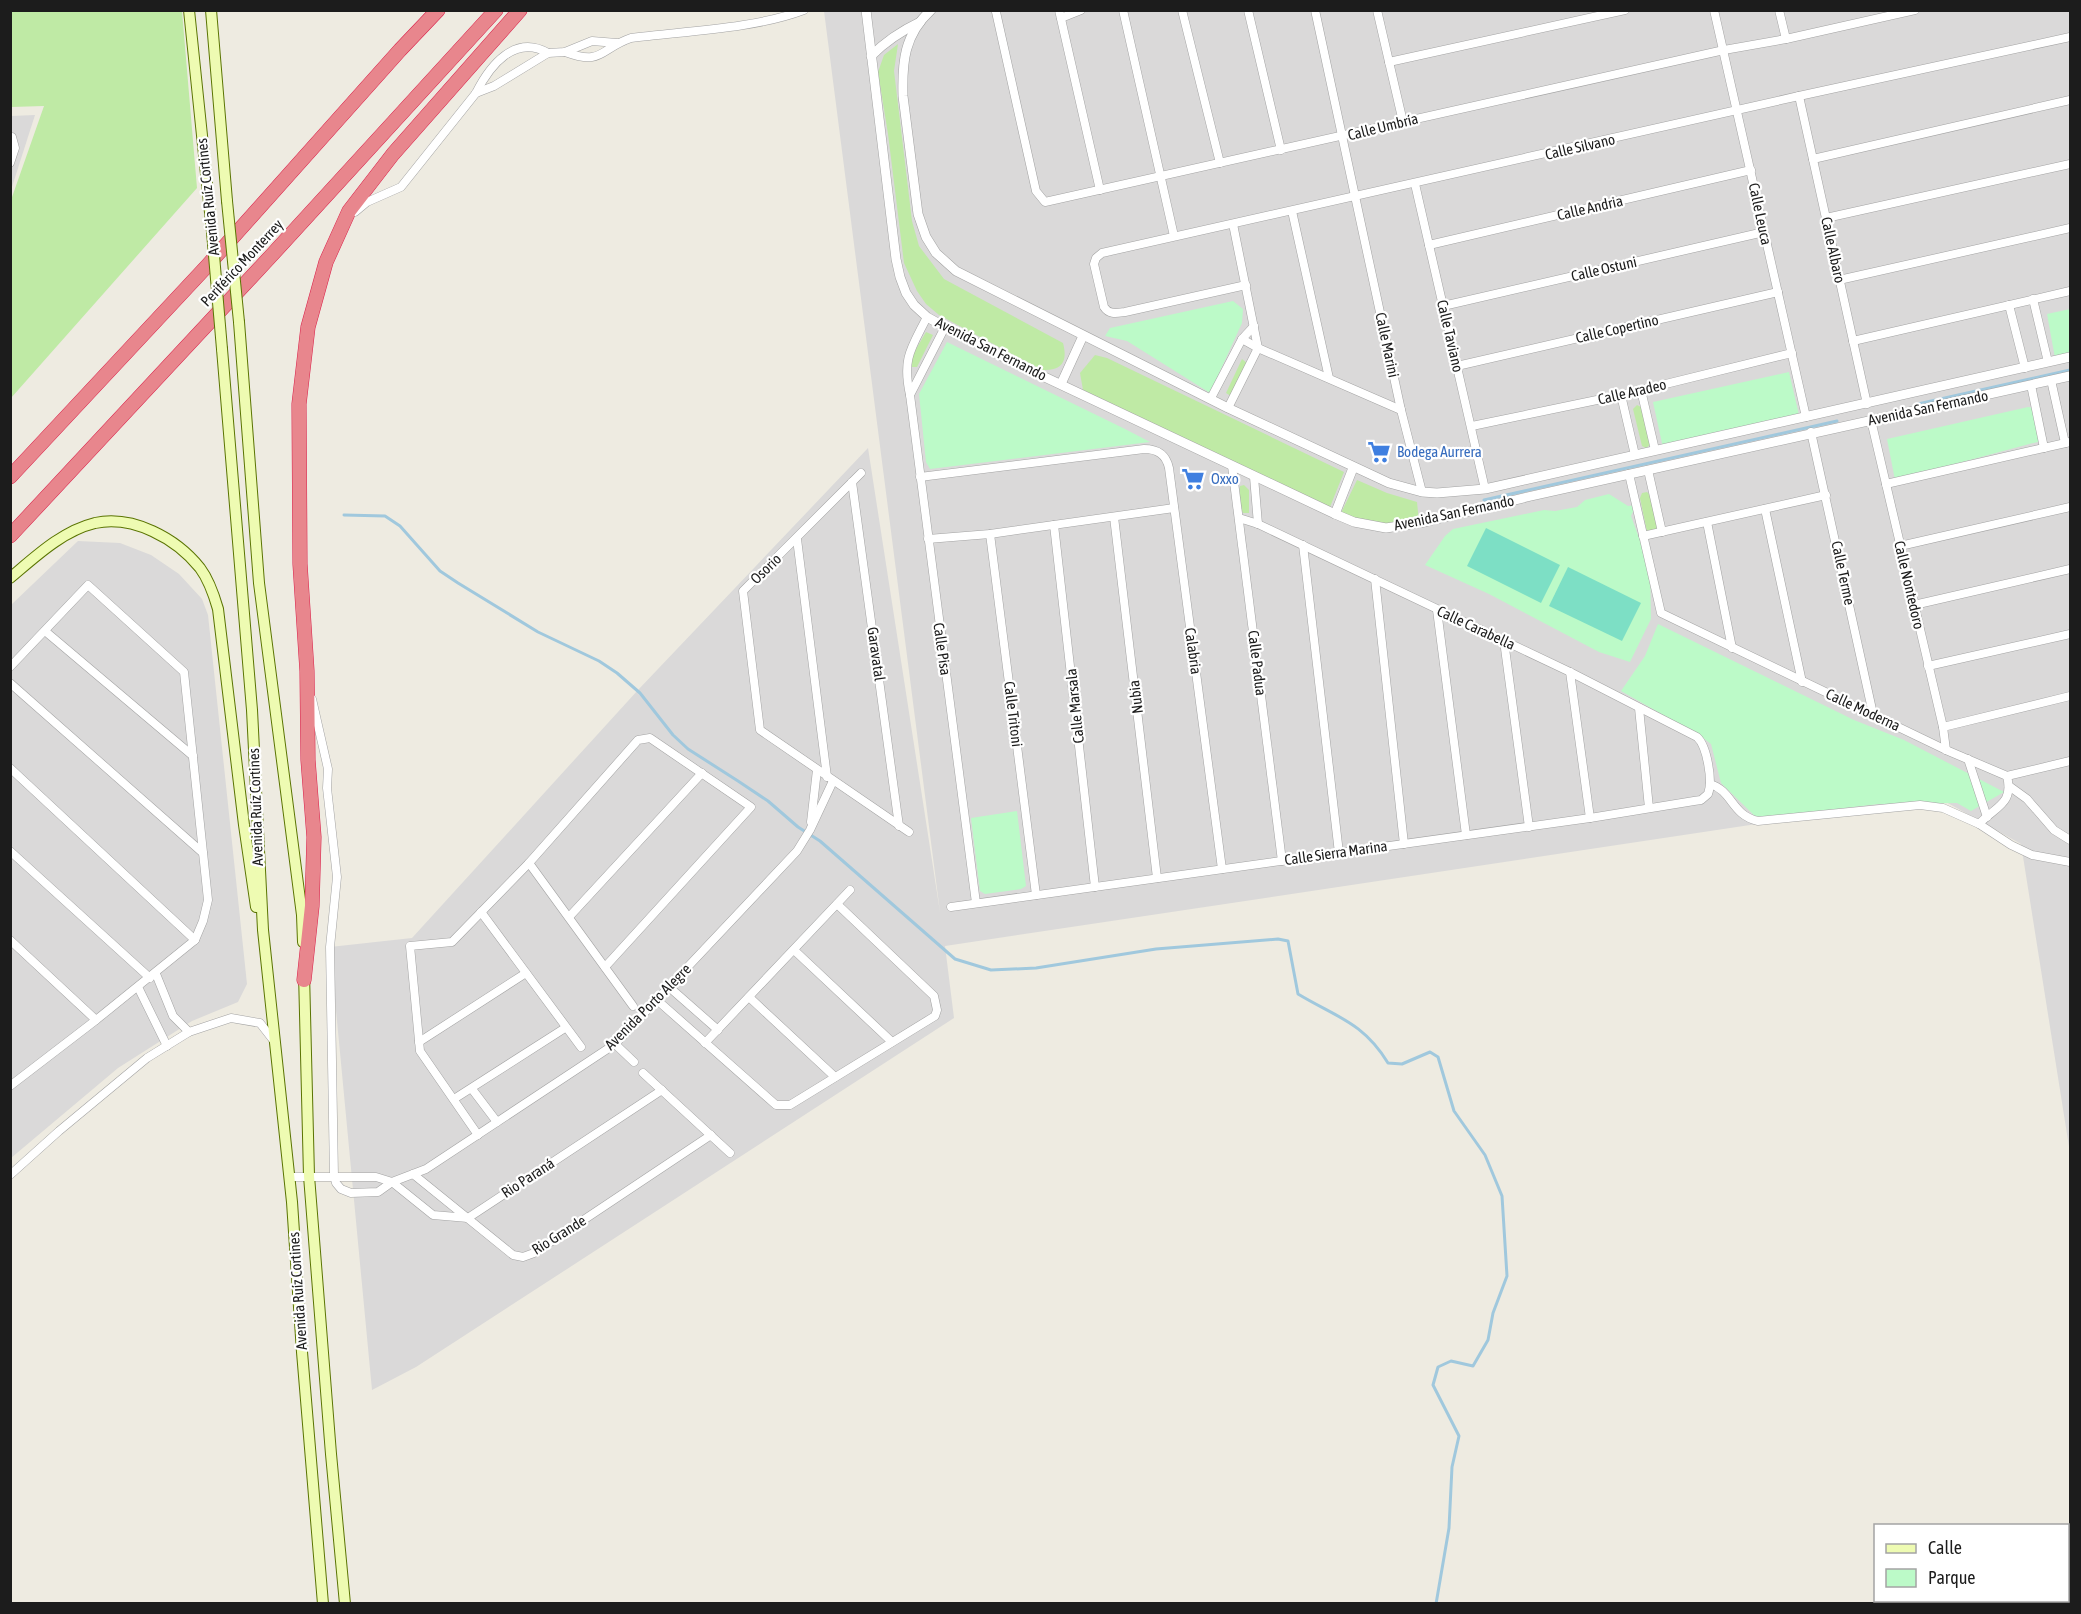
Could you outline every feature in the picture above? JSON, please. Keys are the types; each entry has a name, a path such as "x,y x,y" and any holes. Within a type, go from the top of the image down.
{"highway":[{"name":"Periférico Monterrey","path":"10,477 245,225 438,10"},
{"name":"Periférico Monterrey","path":"10,536 496,10"},
{"path":"304,980 312,906 314,837 308,760 307,671 300,564 299,404 308,327 326,262 349,211 380,170 520,10"}],"main road":[{"name":"Avenida Ruíz Cortines","path":"189,10 222,349 252,710 259,873 290,1177 323,1604"},
{"name":"Avenida Ruíz Cortines","path":"211,10 239,322 259,583 302,915 309,1176 345,1604"},
{"path":"10,578 34,557 65,536 93,524 116,521 142,527 161,535 180,547 200,568 212,588 218,609 254,898 267,960"}],"street":[{"path":"565,52 579,57 600,57 617,43 631,38 761,22 784,18 804,10"},
{"name":"Avenida San Fernando","path":"866,10 900,277 914,305 927,317 945,327 1061,384 1254,477 1335,514 1371,526 1399,527 1425,522 1811,432 2070,376"},
{"path":"1081,10 1060,14 1100,190"},
{"path":"1122,10 1174,236"},
{"path":"1182,10 1220,163"},
{"path":"1248,10 1281,150"},
{"name":"Calle Marini","path":"1315,10 1401,410 1422,492"},
{"path":"1377,10 1403,122"},
{"path":"1389,62 1625,10"},
{"name":"Calle Leuca","path":"1714,10 1806,417"},
{"path":"1779,10 1786,39"},
{"name":"Calle Umbría","path":"996,12 1036,191 1045,202 1052,202 1724,50 1786,39 1915,10"},
{"name":"Avenida San Fernando","path":"930,11 906,49 903,63 903,96 918,214 926,237 936,253 956,271 1083,336 1228,408 1389,483 1422,492 1485,489 2070,357"},
{"path":"871,56 903,30 921,22"},
{"name":"Calle Silvano","path":"1246,285 1113,313 1106,311 1104,307 1094,264 1096,258 1102,253 1174,236 2070,37"},
{"path":"476,93 494,86 548,53 565,52 592,40 617,43"},
{"path":"300,564 305,357 325,277 356,209 401,186 476,93 485,76 499,60 510,52 529,46 538,47 548,53"},
{"name":"Calle Albaro","path":"1799,96 1867,404"},
{"path":"1813,159 2070,100"},
{"path":"10,163 15,148 11,137"},
{"path":"1826,218 2070,164"},
{"name":"Calle Andria","path":"1429,245 1751,170"},
{"name":"Calle Taviano","path":"1415,184 1485,489"},
{"path":"1292,211 1329,378"},
{"path":"1228,408 1258,348 1233,224"},
{"path":"1839,280 2070,228"},
{"name":"Calle Ostuni","path":"1443,306 1764,232"},
{"path":"1852,341 2070,291"},
{"name":"Calle Copertino","path":"1457,366 1778,292"},
{"path":"2033,299 2048,363"},
{"path":"2009,305 2025,368"},
{"name":"Calle Pisa","path":"927,317 907,358 907,378 976,903"},
{"path":"1211,398 1242,339 1254,326"},
{"path":"910,395 945,327"},
{"path":"1061,384 1083,336"},
{"path":"1242,339 1401,410"},
{"name":"Calle Aradeo","path":"1472,426 1621,395 1792,353"},
{"path":"1886,484 2068,442 2051,380"},
{"path":"2031,385 2044,448"},
{"path":"1641,390 1655,450"},
{"path":"1621,395 1635,455"},
{"path":"1838,411 1841,426"},
{"name":"Calle Nontedoro","path":"1871,420 1943,727 1946,750"},
{"name":"Calle Terme","path":"1811,432 1873,714"},
{"name":"Calabria","path":"920,477 1144,448 1153,449 1166,458 1222,869"},
{"name":"Calle Padua","path":"1232,466 1282,861"},
{"path":"1335,514 1353,468"},
{"path":"1648,470 1662,532"},
{"name":"Osorio","path":"817,770 760,730 744,591 861,473"},
{"path":"1629,474 1643,536 1826,495"},
{"path":"1254,477 1257,524"},
{"name":"Garavatal","path":"852,482 899,826"},
{"path":"1900,546 2070,507"},
{"path":"928,539 990,534 1174,508"},
{"path":"1765,509 1802,682"},
{"name":"Nubia","path":"1114,517 1157,878"},
{"name":"Calle Carabella","path":"1239,518 1303,545 1570,672 1697,737 1705,749 1710,784"},
{"path":"1707,522 1732,648"},
{"name":"Calle Marsala","path":"1054,525 1095,887"},
{"name":"Calle Tritoni","path":"990,534 1036,895"},
{"name":"Calle Moderna","path":"1643,536 1661,613 1946,750 2007,776"},
{"path":"797,539 830,779"},
{"path":"1303,545 1339,853"},
{"path":"1914,605 2070,569"},
{"path":"1375,579 1404,844"},
{"path":"10,667 88,585 184,672 208,900 195,940 153,976 10,1086"},
{"path":"1437,609 1466,835"},
{"path":"45,631 193,756"},
{"path":"1928,666 2070,634"},
{"path":"1504,641 1529,827"},
{"path":"307,671 328,769 327,788 337,877 330,947 334,1176"},
{"path":"1570,672 1590,818"},
{"path":"10,683 203,853"},
{"path":"1943,727 2070,696"},
{"path":"1639,708 1649,808"},
{"path":"478,1135 420,1051 410,946 452,942 529,863 638,740 650,738 751,807 605,966"},
{"path":"1968,759 1987,817"},
{"path":"1979,824 2008,797 2007,776 2070,761"},
{"path":"10,768 195,940"},
{"path":"810,830 817,770 909,832"},
{"path":"569,917 702,773"},
{"name":"Avenida Porto Alegre","path":"334,1176 341,1189 351,1193 378,1192 392,1182 426,1169 615,1044 797,851 810,830 830,779"},
{"path":"1710,784 1722,789 1743,816 1758,821 1920,805 1943,808 1979,824 2032,855 2070,862"},
{"name":"Calle Sierra Marina","path":"951,907 1590,818 1701,800 1708,794 1710,784"},
{"path":"2009,786 2027,799 2055,830 2070,840"},
{"path":"10,852 153,976 173,1016 189,1032"},
{"path":"529,863 633,1006"},
{"path":"705,1043 850,890"},
{"path":"657,1000 777,1105 790,1105 935,1016 937,1010 934,996 837,904"},
{"path":"481,912 581,1047"},
{"path":"10,940 96,1020"},
{"path":"794,950 892,1042"},
{"path":"419,1042 525,973"},
{"path":"138,987 167,1046"},
{"path":"669,987 718,1030"},
{"path":"749,997 835,1077"},
{"path":"10,1175 138,1065 189,1032 231,1018 260,1023 275,1042"},
{"path":"454,1099 565,1028"},
{"path":"615,1044 633,1062"},
{"path":"643,1073 730,1153"},
{"path":"472,1089 497,1122"},
{"name":"Rio Paraná","path":"468,1218 662,1090"},
{"name":"Rio Grande","path":"413,1174 513,1255 523,1257 534,1253 711,1135"},
{"path":"290,1177 376,1177 392,1182 433,1215 468,1218"}],"shaded area":[{"path":"824,11 2070,11 2070,1153 2021,844 1937,797 945,946 954,1018 416,1367 372,1390 330,947 412,938 638,690 868,448 940,912"},
{"path":"35,115 11,190 11,116"},
{"path":"78,541 120,543 151,555 179,574 202,599 208,615 247,984 238,1002 192,1021 118,1068 11,1158 11,605"}],"green space":[{"path":"11,10 182,11 197,188 11,398 11,200 44,106 11,107"},
{"path":"898,44 894,71 912,221 919,246 944,279 1063,343 1065,355 1059,367 1042,370 939,315 926,304 917,291 904,263 878,72 884,55"},
{"path":"1233,301 1243,309 1242,323 1210,393 1127,341 1105,336 1110,328"},
{"path":"2070,309 2070,354 2055,358 2047,314"},
{"path":"926,332 933,335 917,367 911,367 912,356"},
{"path":"947,342 1150,442 930,469 926,462 919,394"},
{"path":"1095,355 1107,358 1344,472 1330,507 1083,390 1080,373"},
{"path":"1242,359 1247,363 1231,396 1226,393"},
{"path":"1789,372 1799,415 1663,448 1653,402"},
{"path":"1637,405 1641,407 1650,445 1646,448 1642,446 1633,409"},
{"path":"2028,407 2034,408 2041,441 1895,480 1887,439"},
{"path":"1357,480 1387,493 1417,502 1419,522 1378,526 1341,513"},
{"path":"1244,485 1249,490 1249,513 1243,513 1240,503 1240,486"},
{"path":"1647,492 1650,495 1658,531 1647,532 1640,498 1642,493"},
{"path":"1609,494 1628,506 1636,505 1631,516 1650,568 1651,619 1630,662 1599,652 1489,594 1425,565 1445,536 1453,529 1544,510 1555,511 1577,507 1585,500"},
{"path":"1486,528 1560,565 1541,603 1467,566"},
{"path":"1568,567 1641,603 1622,641 1549,606"},
{"path":"1658,624 1854,720 1904,740 2004,792 1971,811 1957,803 1879,804 1819,811 1761,822 1721,783 1711,744 1621,691 1645,656"},
{"path":"1017,811 1026,886 1021,889 985,894 980,891 971,818"}],"waterway":[{"path":"1918,404 2070,370"},
{"path":"1484,500 1837,421"},
{"path":"344,515 385,516 400,526 440,571 538,632 599,661 617,673 640,693 673,735 688,749 768,801 798,827 820,841 955,959 991,970 1036,968 1156,949 1278,939 1288,941 1298,994 1359,1029 1379,1049 1388,1063 1402,1064 1430,1052 1438,1057 1454,1111 1485,1155 1502,1196 1507,1276 1493,1313 1488,1340 1473,1366 1451,1361 1438,1367 1433,1385 1459,1436 1452,1467 1449,1528 1436,1604"}],"place":[{"name":"Bodega Aurrera","path":"1379,452"},
{"name":"Oxxo","path":"1193,479"}]}
